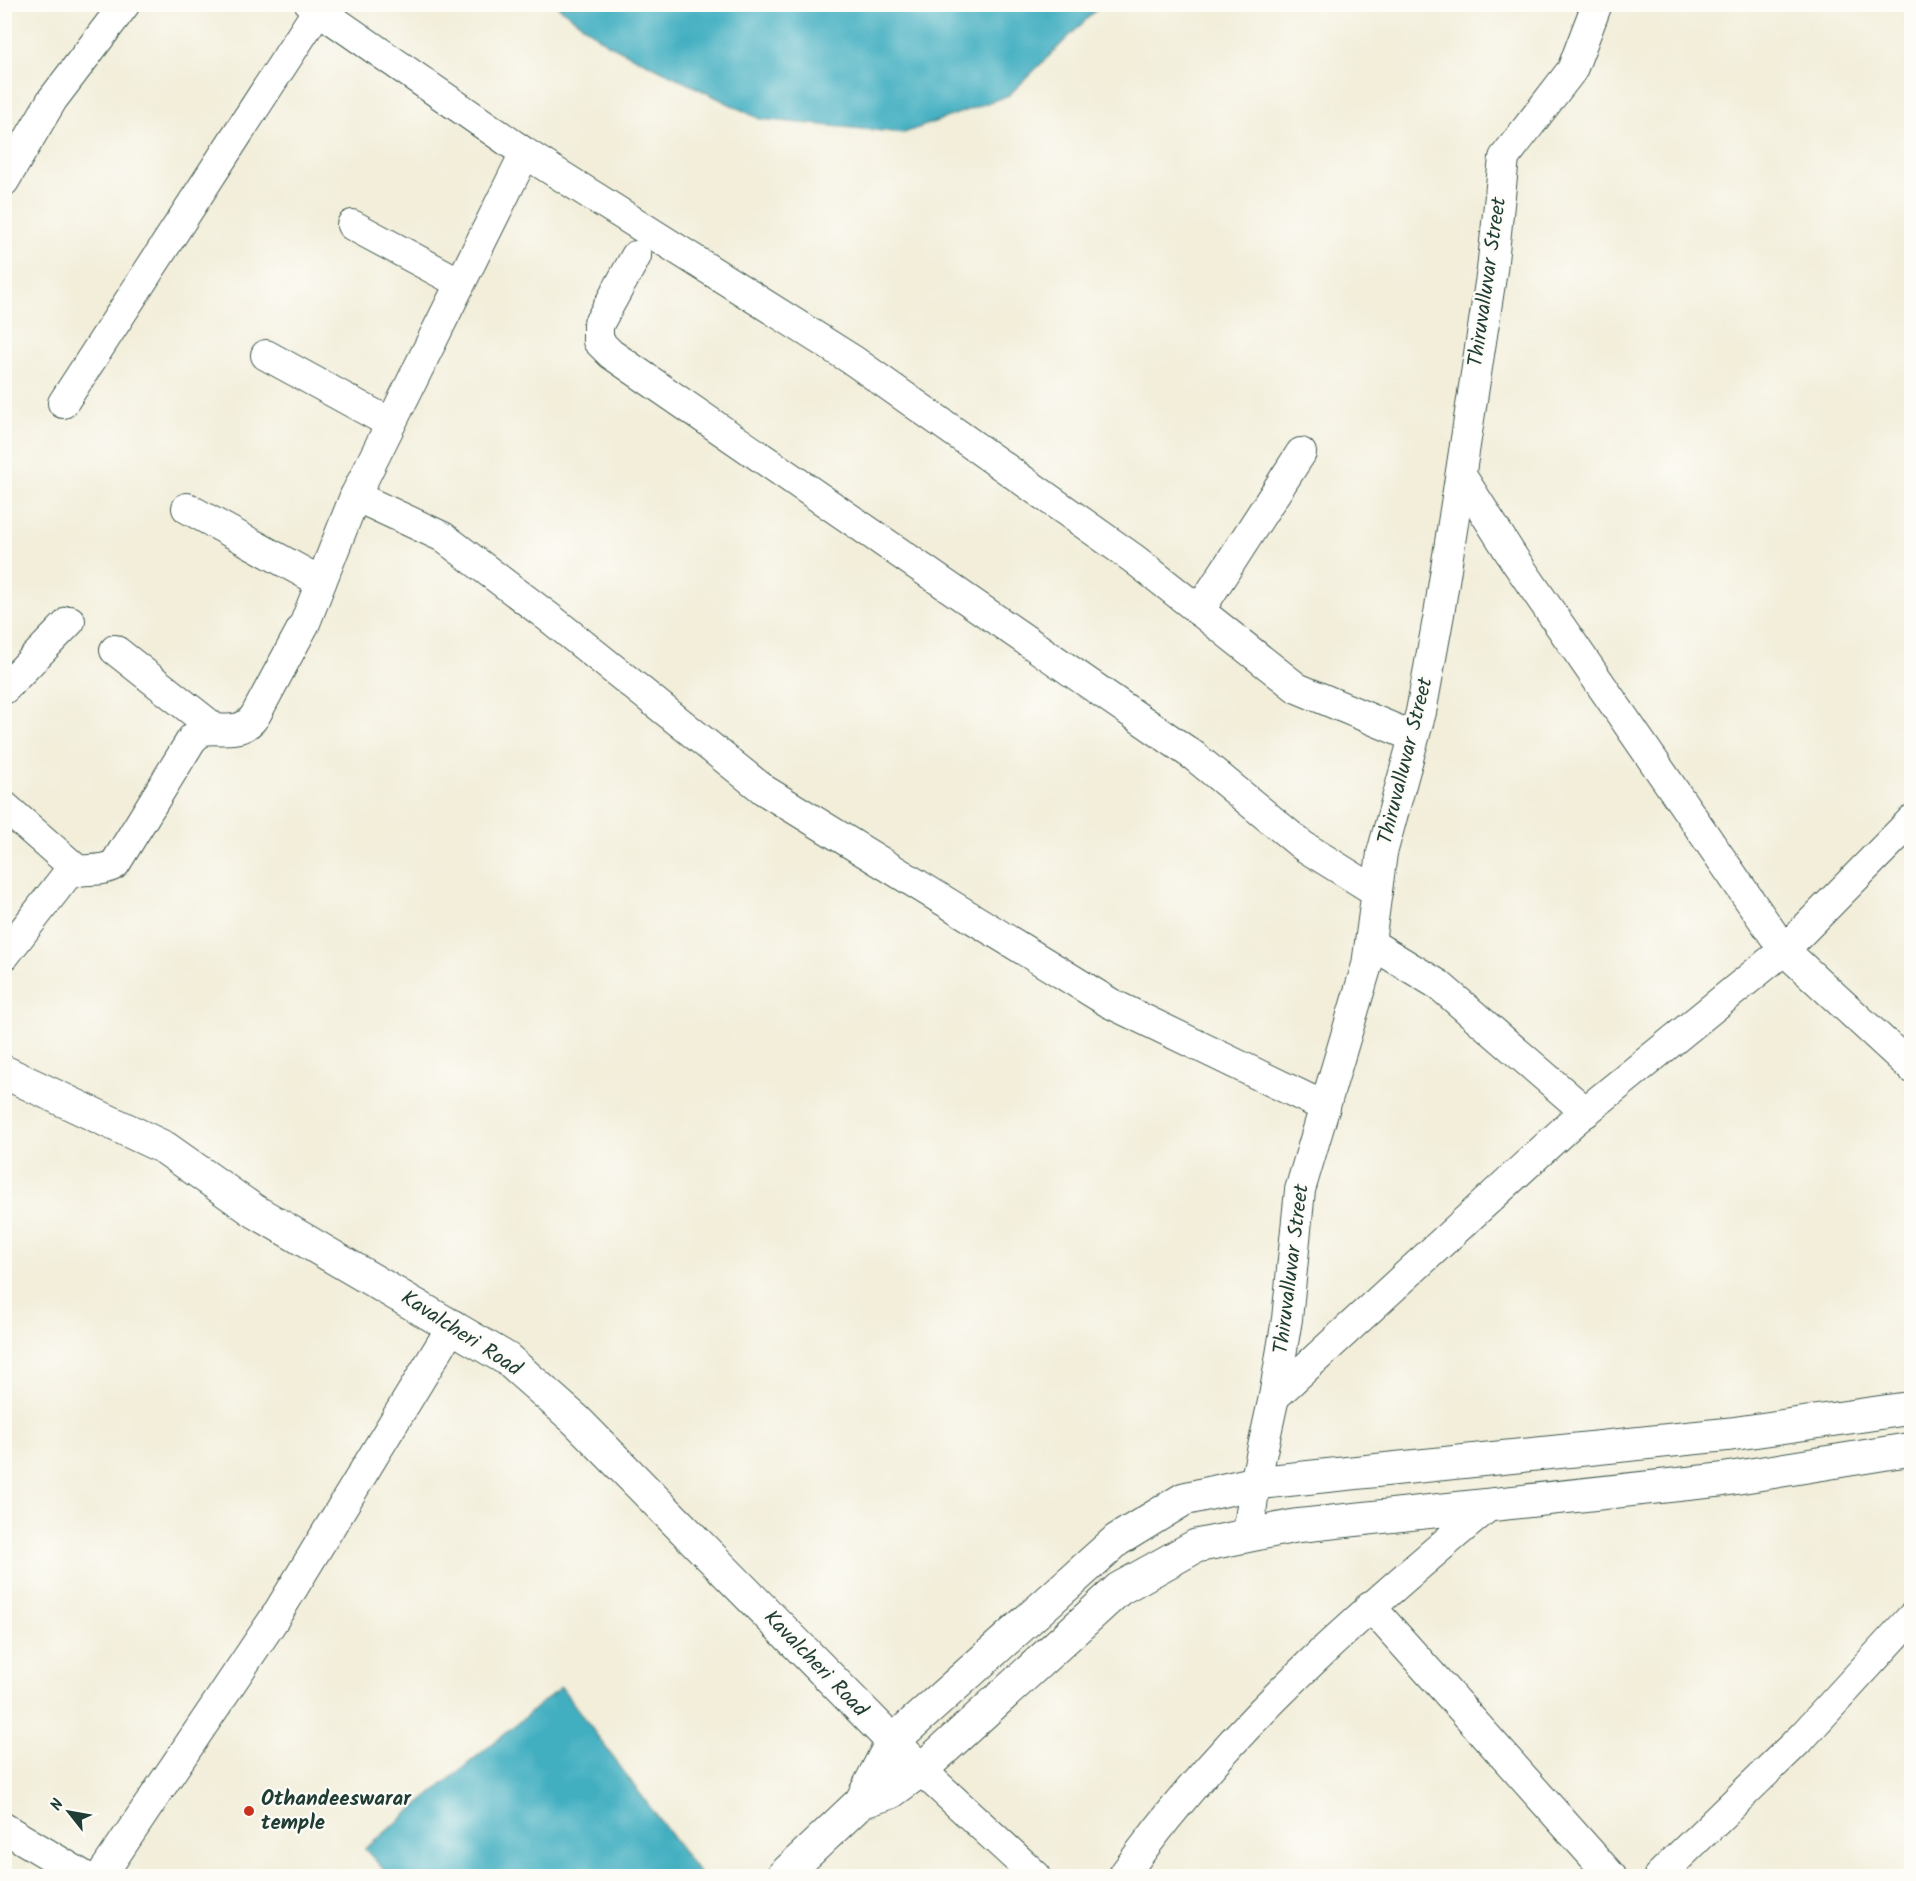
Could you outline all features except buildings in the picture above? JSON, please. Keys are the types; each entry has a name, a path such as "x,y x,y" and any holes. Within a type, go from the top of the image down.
{"main road":[{"name":"Kavalcheri Road","path":"4,1072 165,1148 254,1210 453,1325 507,1359 576,1420 921,1770"},
{"path":"783,1876 861,1802 892,1742 1117,1539 1184,1499 1255,1483 1731,1434 1911,1408"},
{"path":"861,1802 891,1792 921,1770 1119,1589 1196,1546 1295,1526 1720,1480 1911,1449"}],"street":[{"path":"4,181 52,100 125,4"},
{"name":"Thiruvalluvar Street","path":"1248,1535 1255,1483 1274,1397 1287,1319 1300,1190 1367,964 1382,853 1414,737 1439,614 1462,477 1492,270 1504,158 1572,70 1597,4"},
{"path":"63,403 314,7 525,153 854,361 1134,560 1297,688 1414,737"},
{"path":"4,806 76,869 97,871 115,864 192,739 202,730 214,728 239,730 249,724 305,622 355,496 525,153"},
{"path":"352,225 460,283"},
{"path":"636,256 598,325 598,341 611,354 1194,756 1303,846 1377,892"},
{"path":"266,355 390,423"},
{"path":"1199,611 1301,453"},
{"path":"1462,477 1514,559 1784,950 1911,1068"},
{"path":"355,496 443,537 551,619 764,790 1110,1003 1325,1107"},
{"path":"187,508 321,582"},
{"path":"4,689 70,621"},
{"path":"115,650 214,728"},
{"path":"1274,1397 1586,1112 1784,950 1911,820"},
{"path":"4,956 66,876 76,869"},
{"path":"1370,943 1439,985 1586,1112"},
{"path":"101,1876 274,1619 453,1325"},
{"path":"1123,1876 1160,1823 1274,1696 1370,1606 1490,1506"},
{"path":"1370,1606 1611,1876"},
{"path":"1659,1876 1803,1736 1911,1617"},
{"path":"921,1770 1036,1876"},
{"path":"4,1827 84,1876"}],"water":[{"path":"556,5 1101,5 1009,95 904,133 760,119 608,44"},
{"path":"561,1687 701,1876 390,1876 365,1849"}],"place":[{"name":"Othandeeswarar temple","path":"249,1811"}]}
